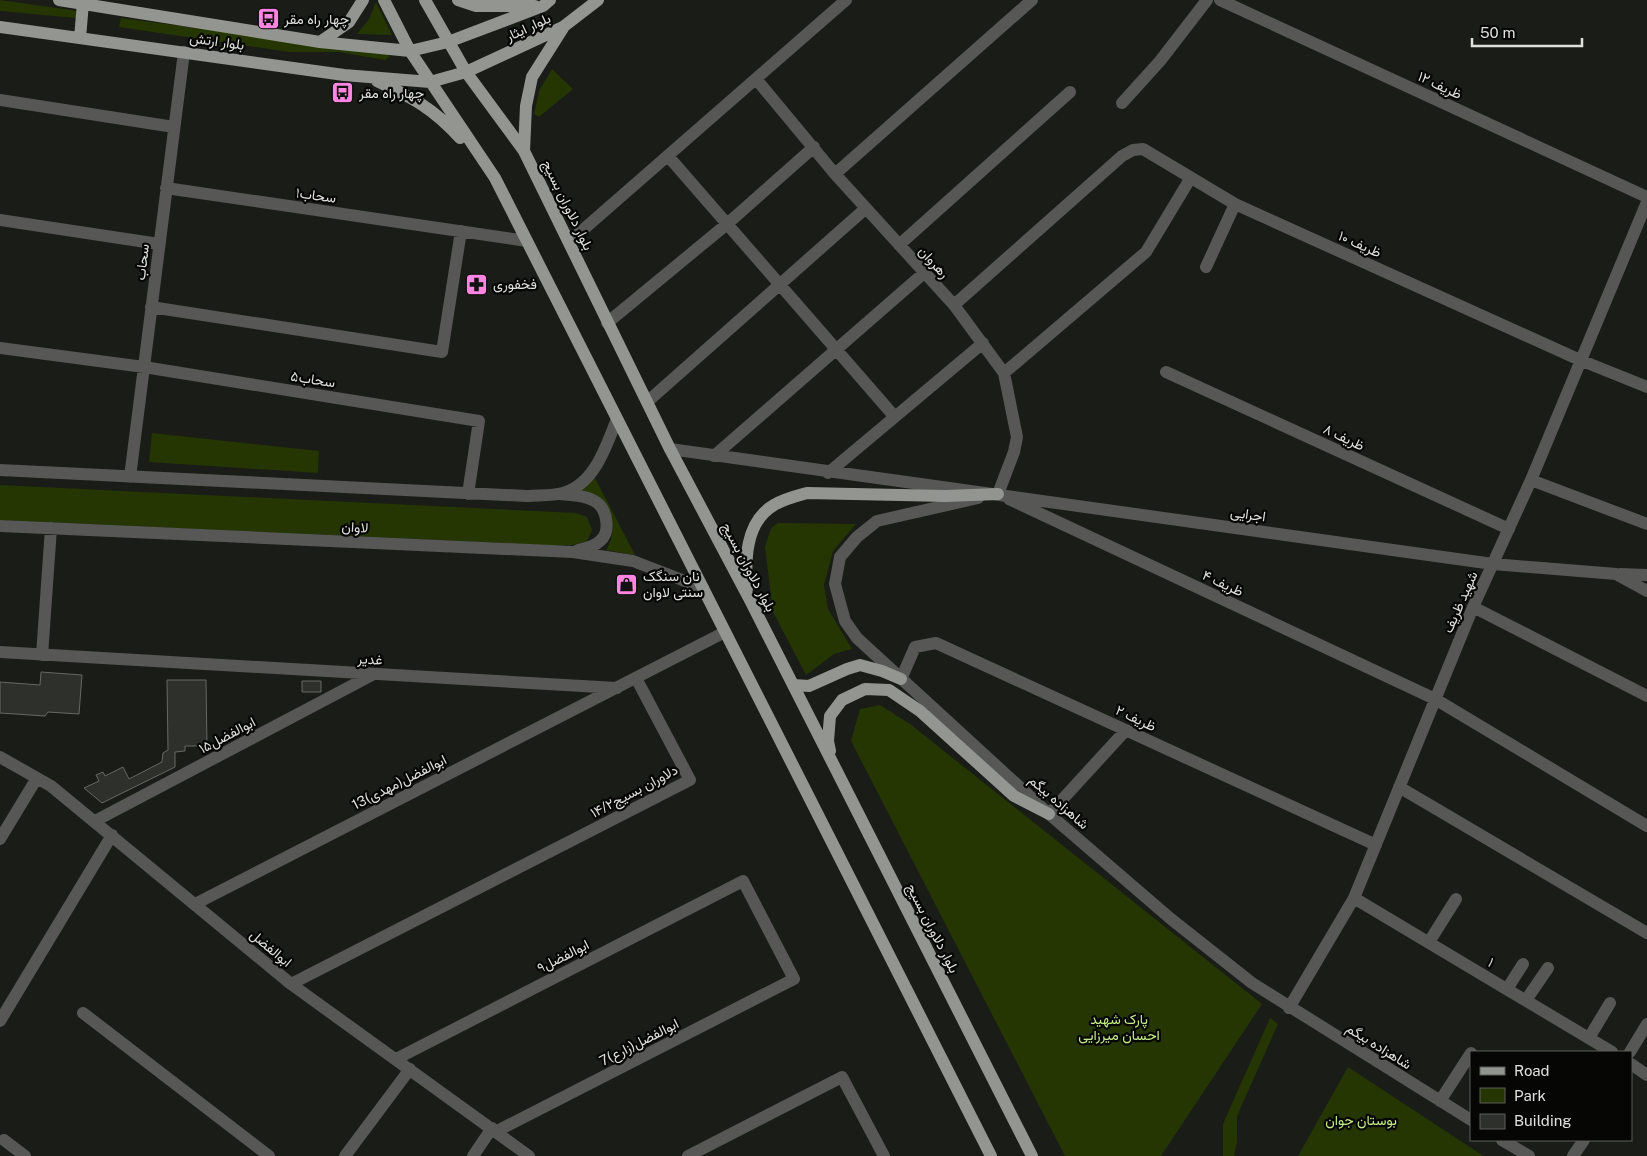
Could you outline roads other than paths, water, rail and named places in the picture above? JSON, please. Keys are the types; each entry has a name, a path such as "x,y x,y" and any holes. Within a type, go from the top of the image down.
{"main road":[{"name":"بلوار ارتش","path":"59,0 320,42 410,51 448,42"},
{"path":"320,42 349,22 363,0"},
{"path":"384,0 410,51 495,178 991,1156"},
{"name":"بلوار دلاوران بسیج","path":"425,0 466,72 524,151 670,449 747,594 1032,1156"},
{"path":"458,0 476,6 546,3"},
{"name":"بلوار ایثار","path":"430,82 466,72 563,27 598,0"},
{"path":"80,38 83,3"},
{"name":"بلوار ایثار","path":"448,42 546,3"},
{"name":"بلوار ارتش","path":"0,27 370,78 430,82"},
{"path":"524,151 526,106 532,76 563,27"},
{"path":"370,78 415,99 441,116 495,178"},
{"path":"747,594 745,563 752,532 772,505 788,498 807,494 946,496 998,494"},
{"path":"793,684 809,686 847,668 860,665 901,679"},
{"path":"832,761 828,741 829,724 835,708 851,694 865,689 889,690 920,711 1014,796 1049,814"}],"street":[{"path":"569,242 846,0"},
{"path":"834,174 1032,0"},
{"path":"1122,103 1160,61 1207,0"},
{"name":"ظریف ۱۲","path":"1220,0 1647,197"},
{"name":"سحاب","path":"130,477 184,52"},
{"name":"رهروان","path":"756,79 814,147 834,174 954,305 1004,373 1017,437 1014,452 998,494"},
{"path":"899,245 1070,92"},
{"path":"0,100 174,128"},
{"path":"607,323 727,224 814,147"},
{"name":"ظریف ۱۰","path":"954,305 1122,156 1133,150 1143,149 1190,179 1235,204 1580,360 1647,387"},
{"path":"668,156 894,416"},
{"path":"1004,373 1146,252 1190,179"},
{"name":"۱سحاب","path":"166,188 527,241"},
{"name":"شهید ظریف","path":"1289,1008 1354,898 1473,608 1531,480 1580,360 1642,228 1647,202"},
{"path":"1206,267 1235,204"},
{"path":"647,402 866,209"},
{"path":"0,220 159,244"},
{"path":"151,307 442,352 461,231"},
{"path":"714,456 924,273"},
{"path":"828,473 983,343"},
{"name":"۵سحاب","path":"0,348 144,367 478,421 468,494"},
{"name":"ظریف ۸","path":"1166,372 1509,529"},
{"path":"0,470 468,494 527,496 556,494 564,493 585,480 603,455 617,419"},
{"name":"اجرایی","path":"670,449 828,473 998,494 1493,564 1647,575"},
{"path":"1531,480 1647,524"},
{"path":"556,494 580,496 596,502 604,511 607,527 602,540 592,547 574,552"},
{"name":"شاهزاده بیگم","path":"998,494 877,521 857,537 840,558 835,584 845,621 857,638 1049,814 1171,918 1252,983 1289,1008 1470,1119"},
{"name":"ظریف ۴","path":"998,494 1435,700 1647,826"},
{"name":"لاوان","path":"0,526 574,552 633,560 703,588"},
{"path":"42,655 51,528"},
{"path":"1616,574 1647,591"},
{"path":"1473,608 1647,696"},
{"path":"617,688 725,632"},
{"name":"ظریف ۲","path":"901,679 915,647 936,643 1376,844"},
{"name":"غدیر","path":"0,652 617,688"},
{"name":"ابوالفضل۱۵","path":"95,821 372,675"},
{"name":"۱۴/۲دلاوران بسیج","path":"291,984 690,780 636,678"},
{"name":"13ابوالفضل(مهدی)","path":"195,904 617,688"},
{"path":"1049,814 1126,730"},
{"name":"ابوالفضل","path":"0,756 37,778 95,821 291,984 529,1156"},
{"path":"0,839 37,778"},
{"path":"1399,787 1647,933"},
{"path":"0,1021 112,836"},
{"name":"ابوالفضل۹","path":"396,1059 743,881 794,979"},
{"name":"۱","path":"1354,898 1610,1051"},
{"path":"1428,942 1456,899"},
{"path":"1507,989 1523,964"},
{"path":"1526,1000 1548,968"},
{"name":"7ابوالفضل(زارع)","path":"494,1130 794,979"},
{"path":"1590,1038 1610,1003"},
{"path":"83,1013 269,1156"},
{"path":"1631,1051 1647,1024"},
{"path":"1440,1101 1470,1054"},
{"path":"1632,1065 1647,1075"},
{"path":"345,1156 410,1069"},
{"path":"688,1156 842,1077 884,1156"},
{"path":"473,1156 494,1130"},
{"path":"4,1140 25,1156"},
{"path":"1504,1141 1529,1156"},
{"path":"1573,1156 1583,1141"}],"place":[{"name":"چهار راه مقر","path":"268,19"},
{"name":"چهار راه مقر‍","path":"343,93"},
{"name":"فخفوری","path":"477,284"},
{"name":"نان سنگک سنتی لاوان","path":"627,584"}],"park label":[{"name":"پارک شهید احسان میرزایی","path":"1119,1028"},
{"name":"بوستان جوان","path":"1361,1120"}]}
